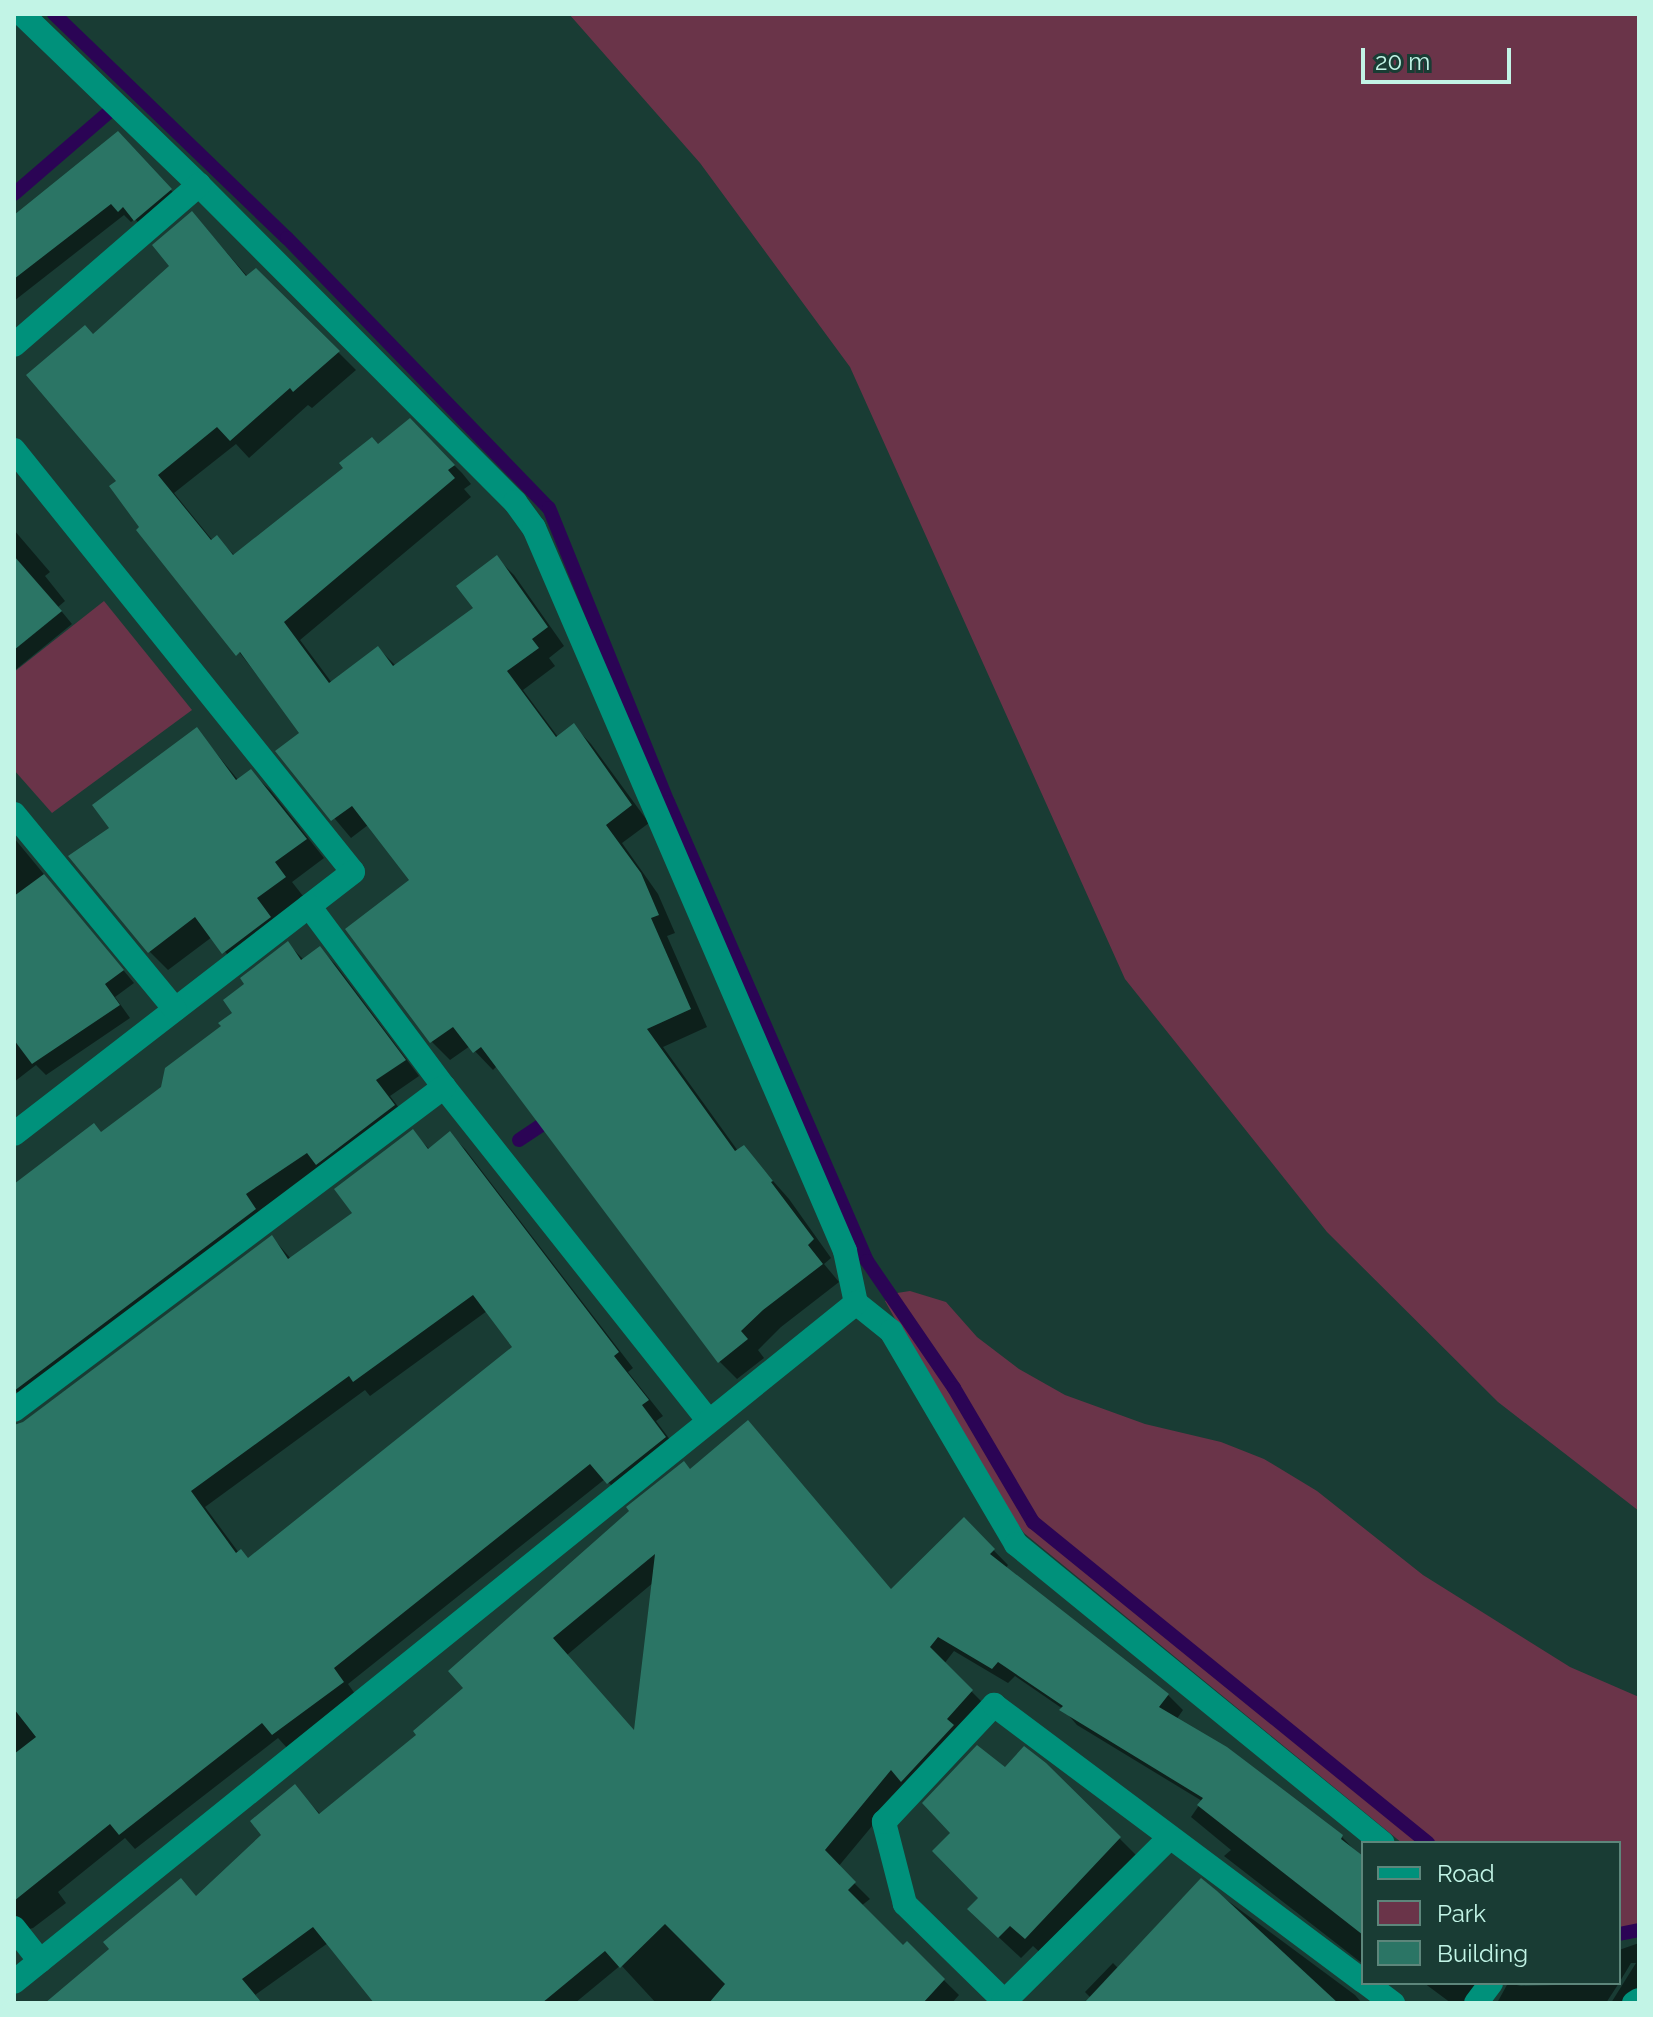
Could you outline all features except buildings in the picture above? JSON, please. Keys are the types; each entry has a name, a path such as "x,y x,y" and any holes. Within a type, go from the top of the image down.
{"street":[{"path":"22,14 199,185 515,502 534,528 845,1251 856,1303 891,1331 1016,1544 1380,1841"},
{"path":"14,345 199,185"},
{"path":"14,450 353,872 15,1131"},
{"path":"14,814 175,1009"},
{"path":"309,906 444,1087 709,1421"},
{"path":"14,1410 444,1087"},
{"path":"14,1982 856,1303"},
{"path":"1170,1837 1004,2002 905,1904 884,1822 994,1705 1361,1980"},
{"path":"14,1928 40,1961"},
{"path":"1368,1985 1390,2002"},
{"path":"1476,2003 1490,1985"},
{"path":"1634,2003 1639,2000"}],"green space":[{"path":"569,14 1639,14 1639,1511 1498,1402 1327,1232 1125,979 850,367 700,163"},
{"path":"104,601 192,710 52,813 14,770 14,672"},
{"path":"910,1291 946,1302 977,1337 1019,1369 1065,1395 1145,1424 1221,1442 1264,1459 1317,1491 1423,1575 1570,1667 1639,1697 1639,1928 1621,1930 1621,1841 1400,1841 1024,1533 985,1479 885,1301 897,1293"}],"waterway":[{"path":"54,14 287,238 549,508 668,802 867,1261 954,1388 1033,1522 1426,1841"},
{"path":"14,194 108,113"},
{"path":"519,1140 555,1116"},
{"path":"1621,1934 1639,1930"}]}
